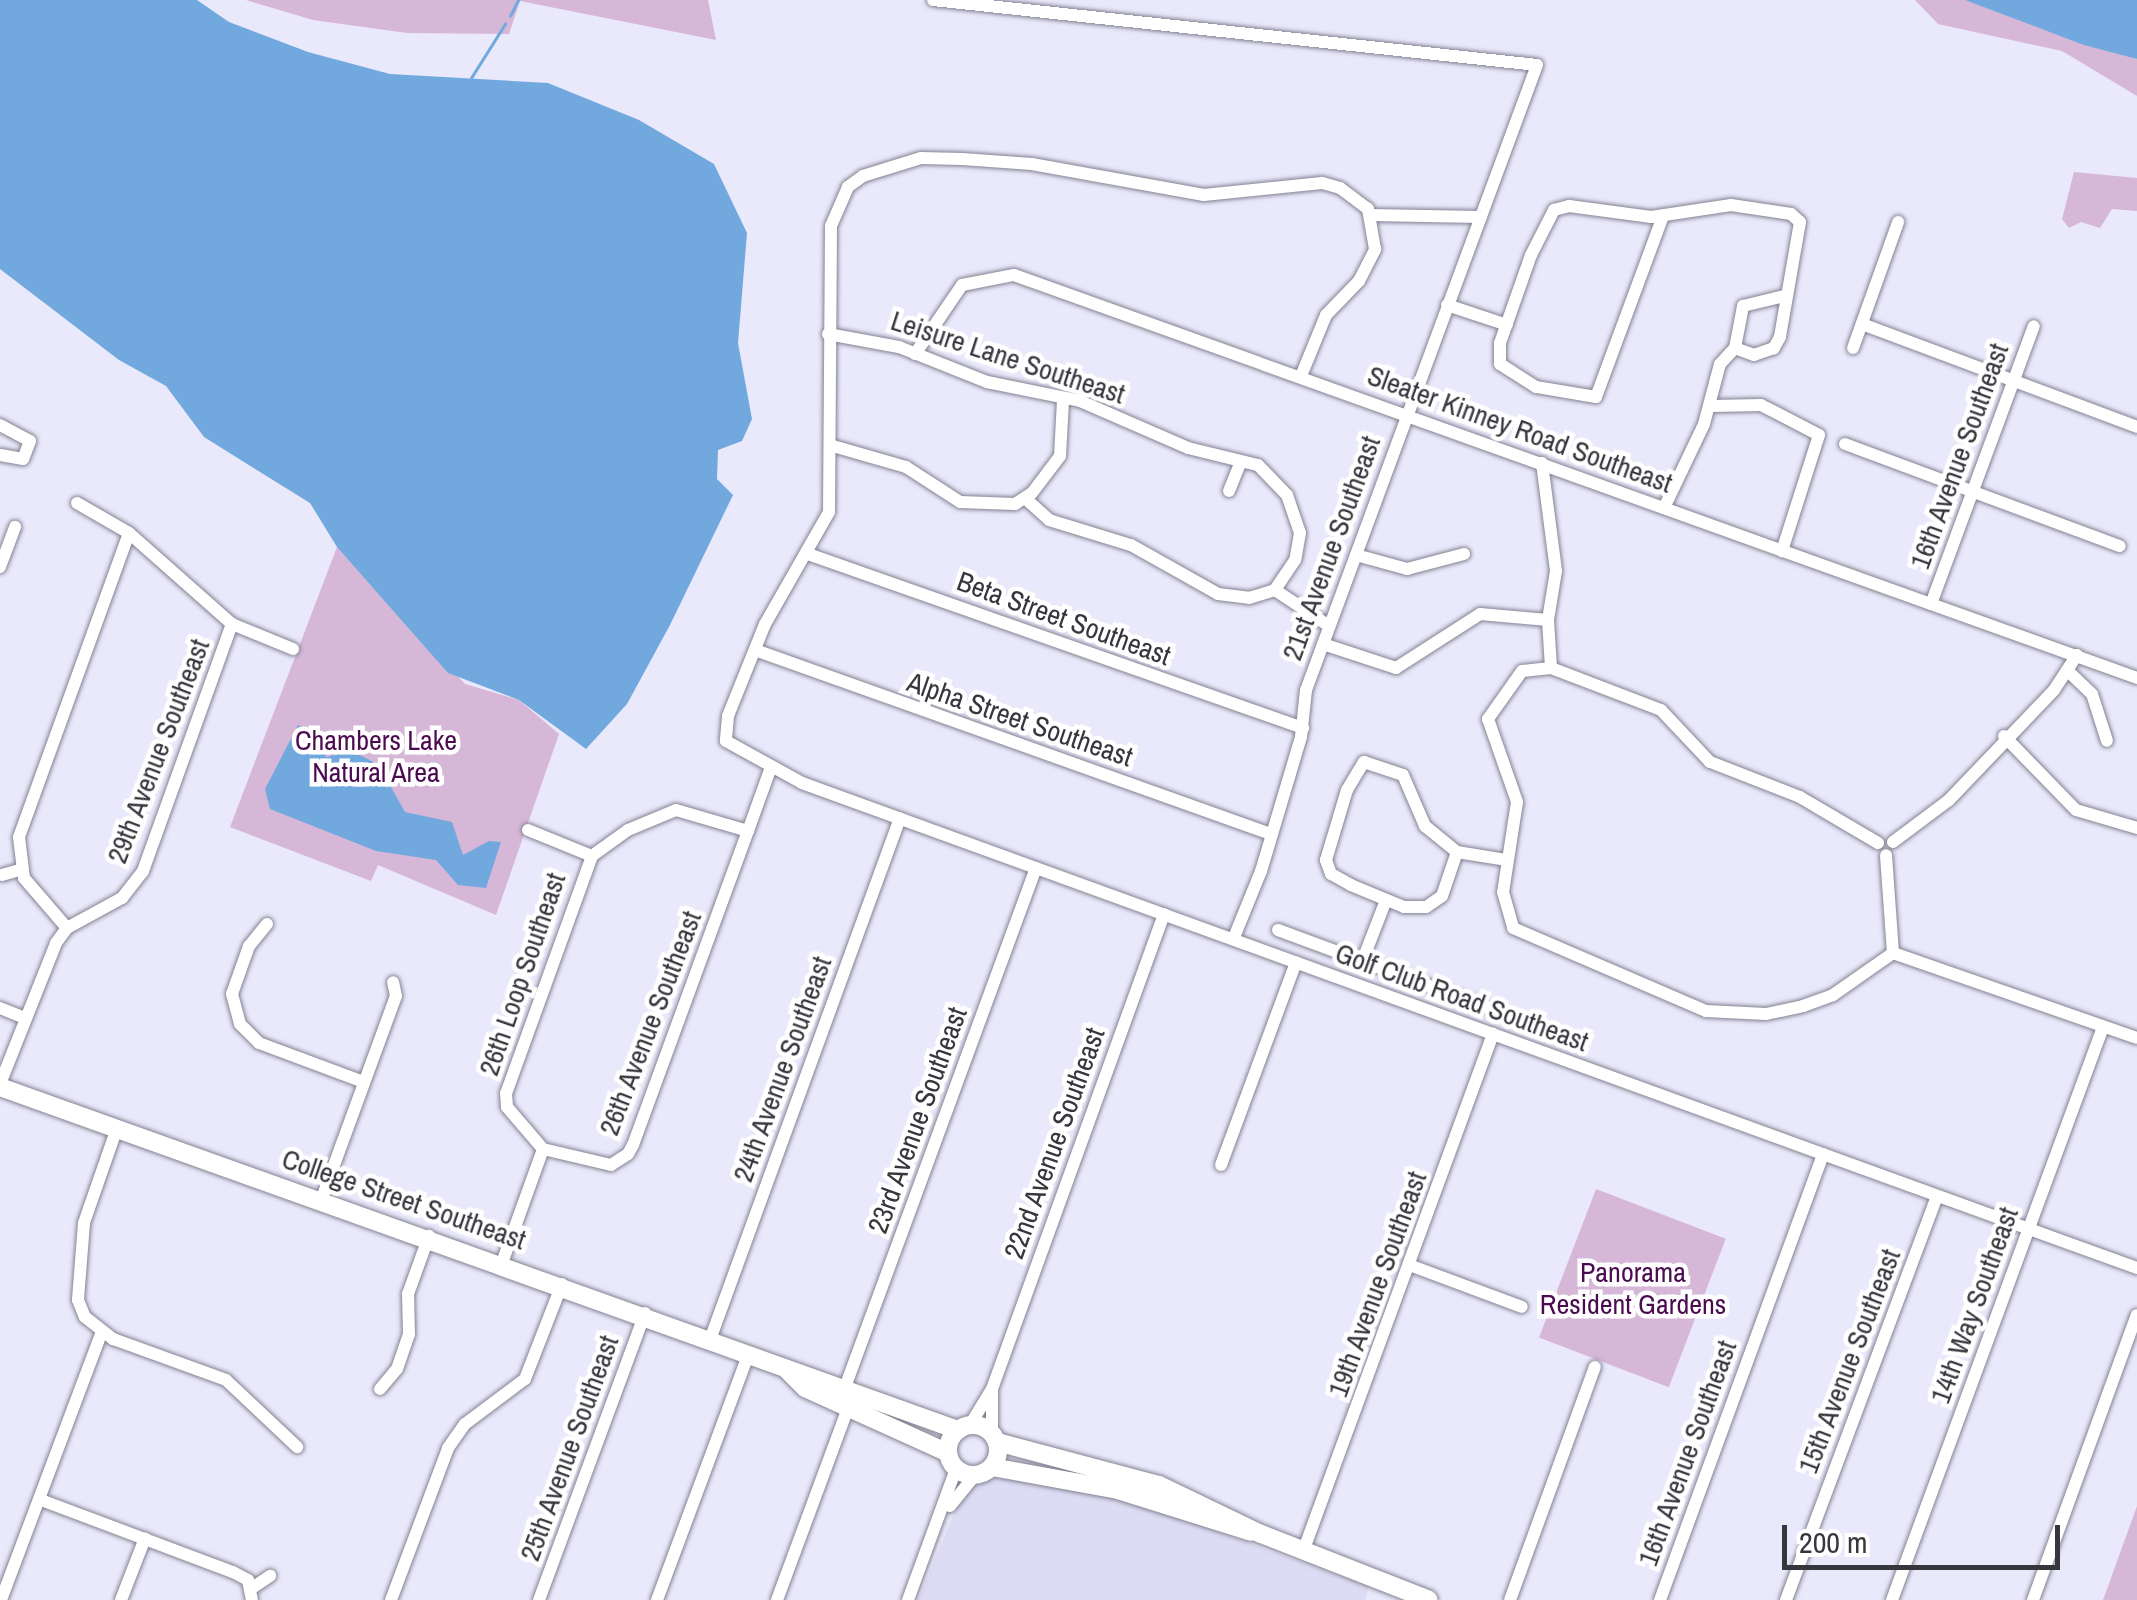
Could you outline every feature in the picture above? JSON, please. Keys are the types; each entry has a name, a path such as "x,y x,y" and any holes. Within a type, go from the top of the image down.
{"main road":[{"name":"College Street Southeast","path":"0,1086 711,1337 787,1370 805,1388 994,1438"},
{"name":"College Street Southeast","path":"846,1399 952,1461 984,1471"},
{"path":"952,1461 964,1428"},
{"path":"1261,1534 1224,1528 1118,1490 984,1471 994,1438 1014,1451 1131,1475 1261,1534 1422,1599"}],"street":[{"name":"21st Avenue Southeast","path":"934,0 1536,65 1329,626 1302,704 1303,728 1268,833 1262,872 1233,940"},
{"path":"755,650 829,512 834,446 828,334 837,206 848,187 881,166 921,158 1018,162 1204,195 1322,184 1356,197 1370,215 1370,264 1326,315 1301,376"},
{"path":"1662,216 1596,397 1548,390 1513,376 1500,364 1507,326 1554,210 1662,216 1732,204 1792,214 1800,222 1774,348 1754,355 1735,348"},
{"path":"1370,215 1481,218"},
{"path":"1853,348 1898,222"},
{"name":"Sleater Kinney Road Southeast","path":"915,354 962,284 1014,275 1408,412 2134,677"},
{"path":"1664,508 1710,406 1720,364 1735,348 1744,306 1784,296"},
{"path":"1447,304 1507,326"},
{"path":"1862,324 2137,426"},
{"name":"16th Avenue Southeast","path":"1931,604 2034,326"},
{"name":"Leisure Lane Southeast","path":"828,334 915,354 986,382 1063,400 1242,462 1275,478 1296,516 1299,550 1275,590"},
{"path":"1026,499 1060,456 1063,400"},
{"path":"1710,406 1762,405 1814,430 1820,442 1782,551"},
{"path":"0,425 30,441 23,458 0,455"},
{"path":"1844,444 2120,546"},
{"path":"834,446 906,467 960,502 1026,499 1049,520 1130,544 1218,594 1250,598 1275,590 1329,626"},
{"path":"1229,491 1242,462"},
{"path":"1542,463 1556,570 1548,620 1551,668"},
{"path":"76,503 129,532 232,624 292,649"},
{"path":"0,567 15,526"},
{"path":"0,1086 25,1018 68,928 20,870 22,825 129,532"},
{"name":"Beta Street Southeast","path":"808,554 1303,728"},
{"path":"1356,555 1406,569 1464,554"},
{"path":"1323,644 1396,668 1480,614 1548,620"},
{"name":"29th Avenue Southeast","path":"68,928 122,898 147,859 232,624"},
{"name":"Golf Club Road Southeast","path":"755,650 723,734 771,767 1036,868 2137,1268"},
{"name":"Alpha Street Southeast","path":"755,650 1268,833"},
{"path":"1893,953 1890,848 1928,821 2068,671 2077,655"},
{"path":"2134,677 2137,661"},
{"path":"1878,842 1800,797 1710,762 1661,710 1551,668 1522,671 1488,719 1518,802 1503,892 1514,928 1706,1011 1766,1014 1802,1006 1833,995 1893,953"},
{"path":"2068,671 2092,694 2107,741"},
{"path":"2004,736 2076,810 2137,828"},
{"path":"1457,852 1437,903 1404,907 1332,874 1326,860 1347,790 1364,762 1403,774 1425,826 1457,852 1507,860"},
{"name":"26th Avenue Southeast","path":"543,1150 612,1165 628,1154 771,767"},
{"name":"26th Loop Southeast","path":"543,1150 506,1107 506,1093 592,856 628,830 676,810 748,830"},
{"name":"24th Avenue Southeast","path":"711,1337 900,818"},
{"path":"528,830 592,856"},
{"name":"23rd Avenue Southeast","path":"777,1600 1036,868"},
{"path":"2,874 20,870"},
{"path":"122,898 131,911"},
{"path":"1362,962 1386,900"},
{"name":"22nd Avenue Southeast","path":"964,1428 992,1390 1164,914"},
{"path":"267,924 250,946 232,994 235,1016 259,1043 364,1082"},
{"path":"1278,930 1492,1009"},
{"path":"1893,953 2137,1038"},
{"path":"1221,1165 1296,962"},
{"path":"322,1198 396,996 394,982"},
{"path":"0,1008 25,1018"},
{"name":"14th Way Southeast","path":"1892,1600 2103,1028"},
{"name":"19th Avenue Southeast","path":"1304,1549 1412,1266 1493,1034"},
{"path":"117,1128 84,1223 78,1300 102,1332 226,1380 297,1447"},
{"path":"502,1262 543,1150"},
{"name":"16th Avenue Southeast","path":"1660,1600 1822,1154"},
{"name":"15th Avenue Southeast","path":"1786,1600 1937,1196"},
{"path":"380,1389 397,1368 409,1334 408,1294 429,1236"},
{"path":"1412,1266 1522,1307"},
{"path":"392,1600 448,1448 466,1424 525,1379 562,1284"},
{"name":"25th Avenue Southeast","path":"539,1600 644,1314"},
{"path":"2033,1600 2137,1315"},
{"path":"1,1600 102,1332"},
{"path":"657,1600 748,1353"},
{"path":"1510,1600 1595,1367"},
{"name":"22nd Avenue Southeast","path":"992,1390 994,1438"},
{"path":"908,1600 945,1512 952,1461"},
{"path":"945,1512 984,1471"},
{"path":"41,1500 233,1572 252,1594 270,1576"},
{"path":"121,1600 144,1538"}],"shaded area":[{"path":"997,1477 1107,1492 1369,1587 1365,1600 918,1600 959,1501 977,1483"}],"green space":[{"path":"246,0 708,0 716,40 520,1 509,34 407,33 313,20"},
{"path":"1915,0 1965,0 2137,59 2137,96 2062,51 1938,24"},
{"path":"2074,172 2137,178 2137,211 2112,209 2100,228 2081,222 2069,228 2062,219"},
{"name":"Chambers Lake Natural Area","path":"337,547 465,684 519,700 559,734 496,915 378,865 371,881 230,827"},
{"name":"Panorama Resident Gardens","path":"1596,1189 1726,1239 1669,1387 1539,1337"},
{"path":"2137,1506 2137,1600 2103,1600"}],"water":[{"path":"0,0 197,0 229,22 308,52 390,74 548,83 639,120 714,164 747,233 738,343 752,419 742,441 718,450 717,479 733,495 670,625 627,704 586,749 519,700 448,673 337,547 310,503 204,437 166,386 119,360 0,269"},
{"path":"1965,0 2137,0 2137,59 2084,45"},
{"path":"298,725 318,734 326,757 351,751 378,764 405,812 452,822 463,855 489,841 501,842 486,888 458,885 436,860 376,851 270,809 265,789"}],"waterway":[{"path":"510,16 518,0"},
{"path":"471,78 505,24"}]}
